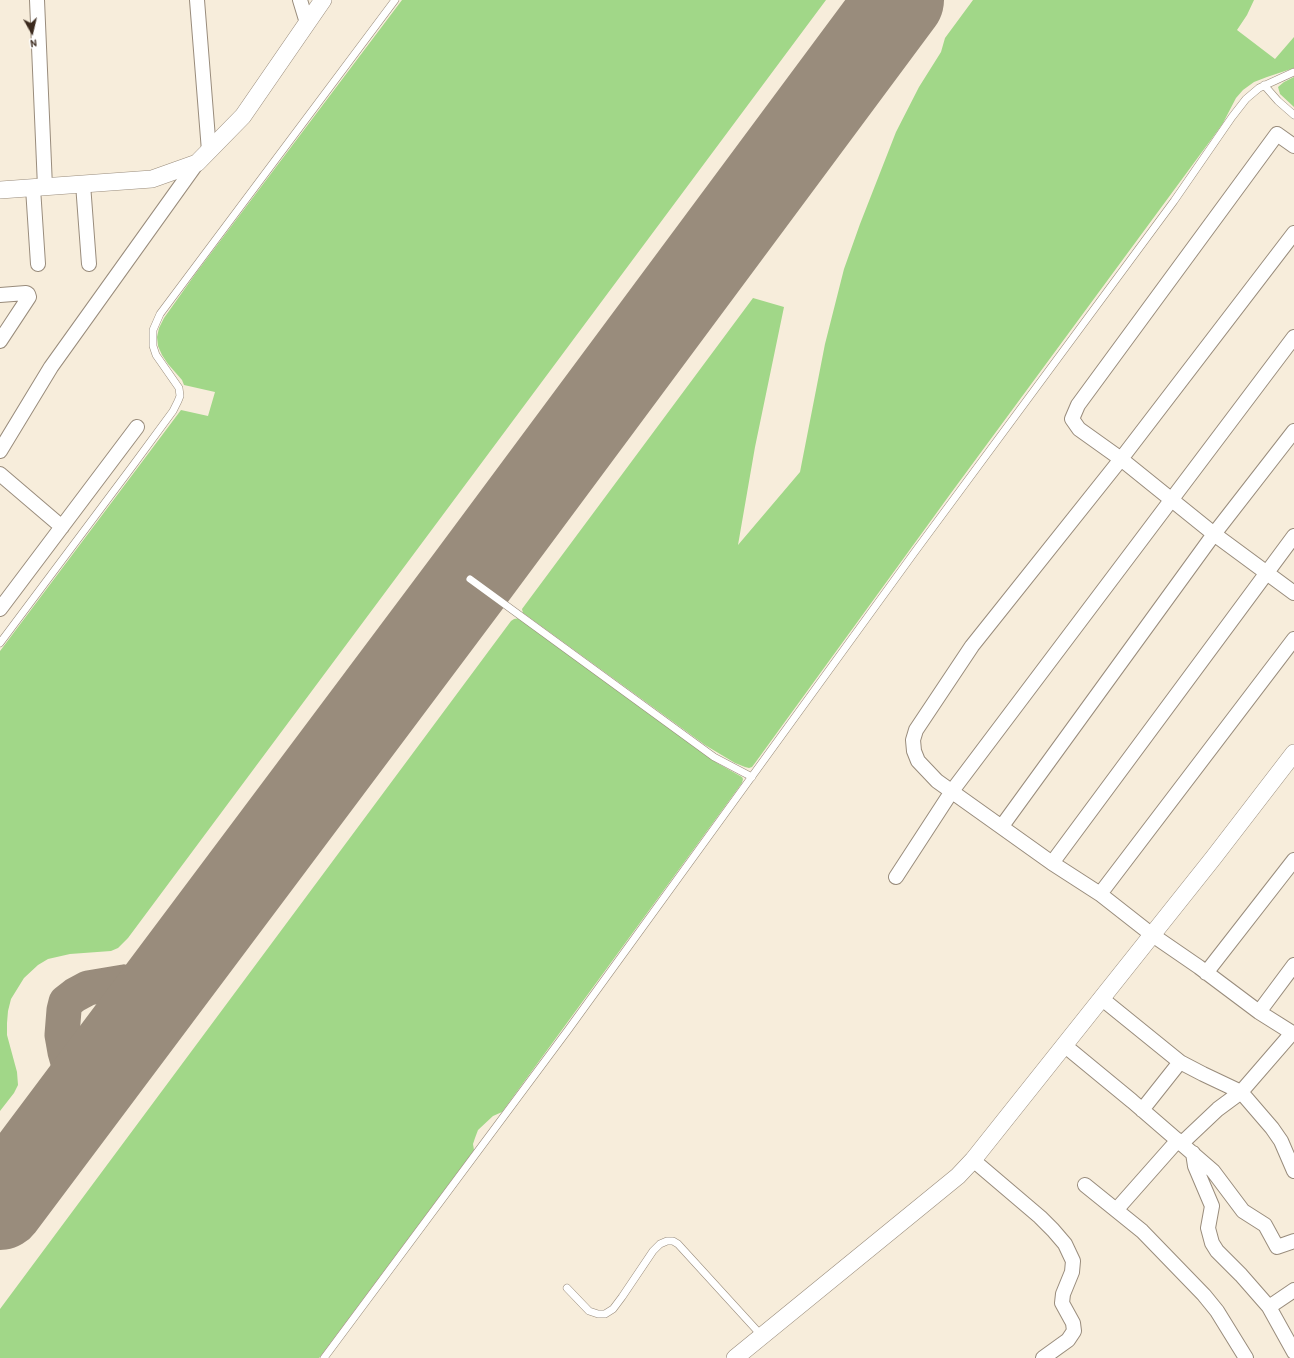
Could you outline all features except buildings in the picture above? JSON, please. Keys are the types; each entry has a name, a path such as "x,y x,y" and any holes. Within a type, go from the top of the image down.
{"street":[{"path":"37,0 39,187 38,264"},
{"path":"197,0 209,151"},
{"path":"300,0 307,23"},
{"path":"0,451 51,367 197,164 243,116 323,0"},
{"path":"1294,146 1277,134 1078,405 1072,419 1079,429 1120,459 1214,534 1294,593"},
{"path":"0,190 152,180 197,164"},
{"path":"84,184 89,264"},
{"path":"1117,1209 1180,1142 1218,1109 1241,1092 1293,1034 1259,1012 1151,934 1100,894 1052,863 937,781 918,761 914,751 913,740 916,730 972,646 1120,459 1294,233"},
{"path":"0,296 26,292 29,297 0,341"},
{"path":"896,877 952,791 1294,337"},
{"path":"0,609 137,427"},
{"path":"1002,826 1214,534 1294,431"},
{"path":"0,474 62,527"},
{"path":"1052,863 1294,536"},
{"path":"1100,894 1294,639"},
{"path":"735,1358 958,1176 973,1160 1151,934 1214,857 1294,753"},
{"path":"1206,973 1294,860"},
{"path":"1259,1012 1294,964"},
{"path":"1101,998 1180,1062 1241,1092 1272,1128 1281,1141 1294,1171"},
{"path":"1064,1045 1214,1171 1243,1211 1265,1225 1277,1248 1294,1241"},
{"path":"1142,1110 1180,1062"},
{"path":"1193,1153 1195,1166 1212,1206 1208,1228 1212,1243 1217,1251 1241,1275 1269,1307 1294,1352"},
{"path":"973,1160 1040,1217 1053,1230 1065,1244 1073,1262 1072,1272 1063,1294 1062,1303 1073,1324 1074,1332 1068,1340 1043,1358"},
{"path":"1085,1185 1117,1209 1142,1231 1204,1295 1217,1311 1246,1358"},
{"path":"1269,1307 1294,1290"}],"lane":[{"path":"0,643 176,407 180,396 179,388 156,355 153,346 153,330 160,314 395,0"},
{"path":"324,1358 563,1036 914,553 1174,201 1232,117 1246,99 1264,85 1294,72"},
{"path":"1264,85 1278,101 1294,114"},
{"path":"470,579 714,757 752,777"},
{"path":"567,1288 589,1311 598,1314 605,1314 613,1309 653,1251 660,1244 667,1241 673,1241 678,1244 762,1336"}],"green space":[{"path":"402,0 826,0 128,938 118,948 111,951 70,954 48,959 38,965 24,978 11,999 7,1023 7,1035 17,1072 18,1085 14,1093 0,1111 0,651 181,410 208,416 215,392 184,385 182,380 162,355 158,346 157,337 159,328 164,318 196,273"},
{"path":"973,0 1254,0 1247,15 1237,30 1275,59 1294,37 1294,68 1254,82 1243,90 1236,98 1223,123 1213,137 951,493 755,763 752,767 745,767 735,763 705,745 523,613 522,609 753,298 784,307 755,447 738,545 800,472 825,344 844,269 860,224 896,132 919,87 941,52 945,38"},
{"path":"1294,77 1294,107 1280,94 1278,87"},
{"path":"520,618 717,763 742,777 742,783 502,1112 493,1116 478,1130 473,1144 474,1150 319,1358 0,1358 0,1309 511,621"}],"taxiway":[{"path":"124,982 156,986 167,982 157,997 138,1051 129,1071 120,1080 108,1086 86,1081 77,1075 69,1066 65,1052 62,1035 66,1002 88,988 124,982"}],"runway":[{"path":"0,1206 470,579 900,0"}]}
